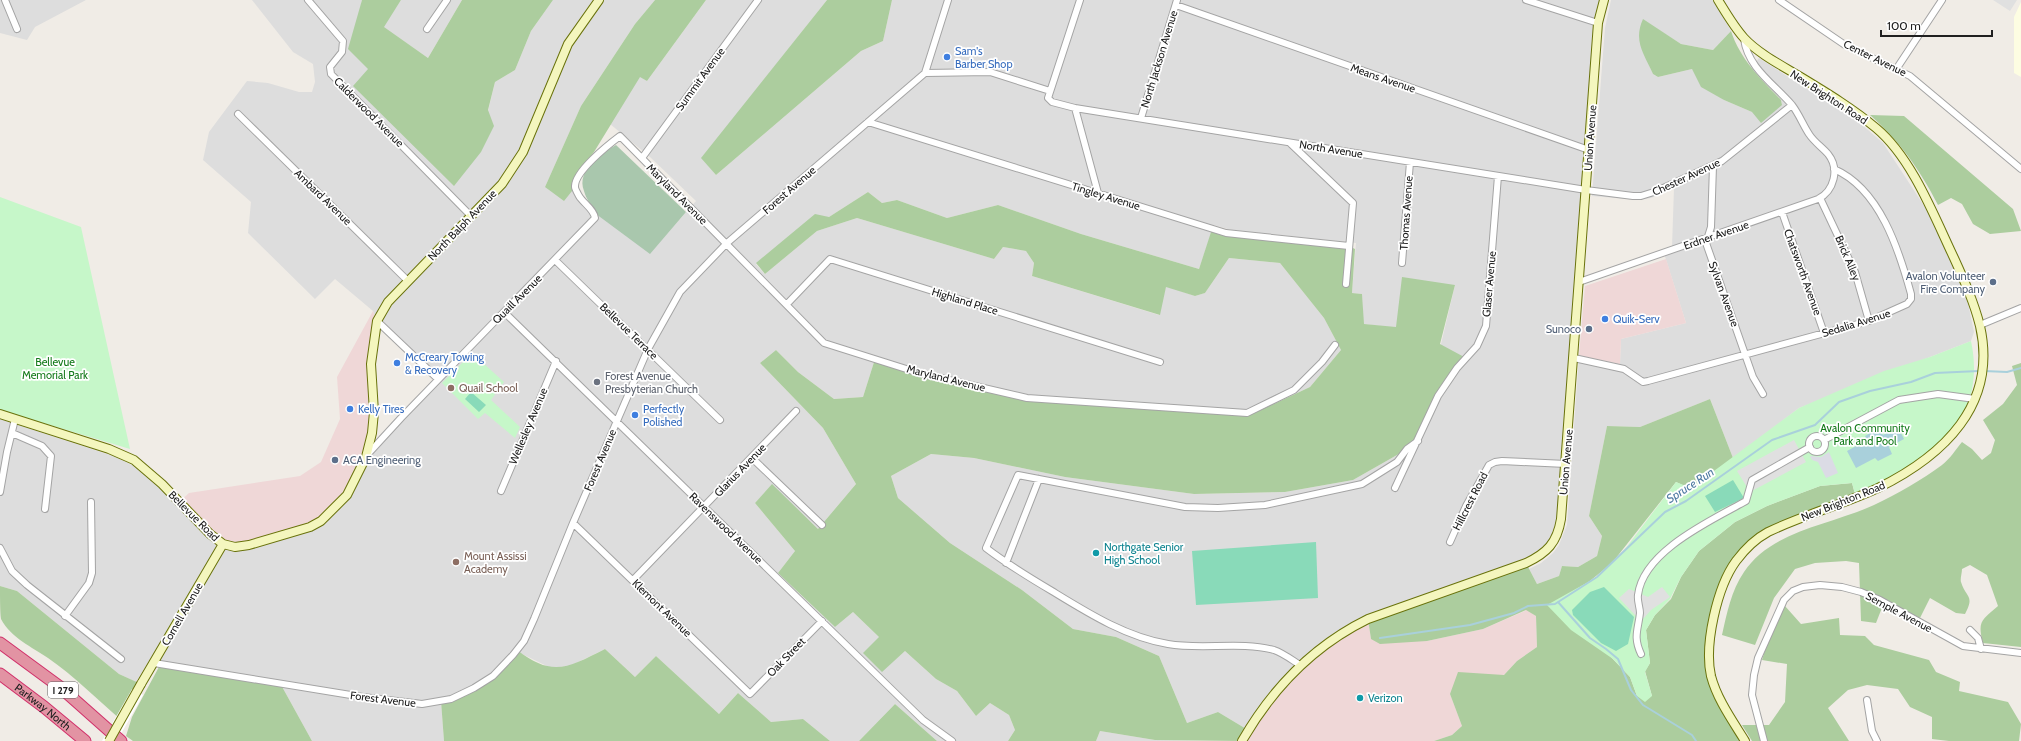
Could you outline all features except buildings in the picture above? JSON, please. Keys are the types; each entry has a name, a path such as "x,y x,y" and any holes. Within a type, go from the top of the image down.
{"highway":[{"name":"I 279","path":"0,643 60,687 121,741"},
{"name":"Parkway North","path":"0,674 44,707 85,741"}],"street":[{"path":"5,0 17,29"},
{"name":"Calderwood Avenue","path":"308,0 343,41 342,52 330,67 331,74 471,216"},
{"path":"427,29 447,0"},
{"name":"North Balph Avenue","path":"366,457 372,433 374,412 371,364 377,321 388,302 502,184 523,152 568,44 599,0"},
{"name":"Summit Avenue","path":"642,158 758,0"},
{"path":"948,0 926,73 990,72 1050,91 1080,0"},
{"path":"1526,0 1598,23"},
{"name":"Union Avenue","path":"1242,741 1273,694 1300,665 1334,638 1368,619 1526,564 1542,556 1554,541 1560,529 1598,23 1604,0"},
{"name":"New Brighton Road","path":"1718,0 1744,39 1779,64 1858,114 1878,130 1895,149 1909,169 1931,209 1966,284 1980,325 1982,362 1981,380 1975,399 1966,418 1953,434 1918,465 1877,488 1768,532 1758,538 1736,562 1719,598 1712,628 1709,654 1711,674 1719,697 1745,741"},
{"name":"Center Avenue","path":"1779,0 1851,48 1897,68 1910,76 2021,169"},
{"path":"1897,68 1938,1"},
{"name":"North Jackson Avenue","path":"1141,118 1177,3"},
{"name":"Means Avenue","path":"1177,3 1589,150"},
{"path":"1744,39 1746,50 1756,67 1792,105 1810,135 1828,154 1834,169 1832,184 1820,198"},
{"name":"Forest Avenue","path":"154,663 371,698 422,704 451,699 474,688 493,676 503,667 520,646 534,619 573,523 648,349 680,292 727,243 926,73"},
{"name":"North Avenue","path":"1050,91 1048,98 1052,102 1075,108 1586,190"},
{"name":"Chester Avenue","path":"1586,190 1641,196 1657,191 1713,166 1733,153 1792,105"},
{"path":"1075,108 1098,193"},
{"name":"Ambard Avenue","path":"238,114 408,281"},
{"name":"Tingley Avenue","path":"868,122 1226,233 1349,246"},
{"name":"Maryland Avenue","path":"620,136 824,342 919,373 1035,399 1247,413 1294,390 1322,362 1335,345"},
{"name":"Quaill Avenue","path":"366,457 438,379 595,218 592,211 579,197 575,188 576,183 583,170 601,150 620,136"},
{"path":"1290,143 1353,203 1346,284"},
{"name":"Thomas Avenue","path":"1402,263 1410,162"},
{"name":"Sylvan Avenue","path":"1713,166 1711,227 1706,243 1753,377 1762,394"},
{"name":"Sedalia Avenue","path":"1574,358 1624,369 1643,382 1869,321 1907,304 1911,299 1912,294 1903,264 1873,201 1848,175 1834,169"},
{"name":"Glaser Avenue","path":"1395,488 1438,396 1457,368 1477,346 1486,326 1498,176"},
{"name":"Erdner Avenue","path":"1579,282 1707,239 1820,198"},
{"name":"Brick Alley","path":"1820,198 1855,272 1869,321"},
{"name":"Chatsworth Avenue","path":"1782,212 1824,332"},
{"name":"Highland Place","path":"787,304 830,259 1160,362"},
{"name":"Bellevue Terrace","path":"555,260 720,420"},
{"path":"1980,325 2021,308"},
{"name":"Ravenswood Avenue","path":"504,312 923,720 952,741"},
{"path":"377,321 438,379"},
{"name":"Wellesley Avenue","path":"501,491 556,361"},
{"path":"1824,440 1899,400 1938,394 1975,399"},
{"name":"Glarius Avenue","path":"633,580 796,411"},
{"name":"Bellevue Road","path":"0,414 109,449 134,460 162,484 210,534 222,544 235,547 249,546 310,527 321,521 347,495 366,457"},
{"path":"0,492 15,419"},
{"path":"12,432 42,446 51,456 45,509"},
{"path":"1810,447 1810,440 1813,437 1818,436 1824,440"},
{"path":"1810,447 1817,452 1822,450 1825,445 1824,440"},
{"path":"1300,665 1275,650 1259,648 1195,647 1166,644 1129,633 1090,614 1006,563 986,548 1018,475 1185,507 1218,508 1265,505 1362,484 1397,462 1407,449 1418,441"},
{"path":"1641,654 1636,645 1640,611 1638,594 1642,582 1650,568 1667,550 1687,534 1746,501 1752,480 1810,447"},
{"path":"752,458 822,525"},
{"name":"Hillcrest Road","path":"1450,542 1467,504 1489,465 1502,461 1566,464"},
{"path":"1006,563 1039,480"},
{"path":"65,616 89,582 92,573 91,502"},
{"name":"Klemont Avenue","path":"573,523 750,694"},
{"name":"Cornell Avenue","path":"109,741 222,544"},
{"path":"0,548 12,570 65,616 121,659"},
{"name":"Semple Avenue","path":"1764,741 1752,695 1754,675 1758,658 1784,600 1793,591 1803,587 1835,586 1861,592 1880,600 1963,646 2021,652"},
{"name":"Oak Street","path":"750,694 822,621"},
{"path":"1970,630 1978,638 1981,649"},
{"path":"1867,700 1872,731 1877,741"}],"shaded area":[{"path":"0,0 86,0 35,27 27,40 0,33"},
{"path":"252,0 362,0 360,10 488,111 495,82 515,70 531,31 553,0 655,0 635,24 581,106 545,187 576,186 579,197 650,253 696,201 650,157 610,124 640,76 647,81 706,0 827,0 702,158 716,175 861,51 883,41 892,0 1604,0 1598,23 1561,519 1542,556 1368,619 1248,730 1218,712 1187,723 1159,656 1116,637 1073,629 1022,590 950,543 898,498 891,476 931,454 974,458 1065,477 1194,494 1285,492 1353,480 1397,455 1418,441 1455,285 1396,328 1363,324 1362,294 1352,293 1356,243 1231,230 1214,225 1199,269 1081,234 998,205 947,218 897,200 882,203 868,192 756,264 765,274 817,231 857,218 994,259 1003,247 1026,251 1034,263 1032,276 1159,315 1166,286 1195,296 1205,293 1229,258 1280,263 1324,318 1341,350 1310,387 1250,415 1027,398 875,359 863,397 834,399 798,372 776,350 760,363 823,428 856,484 818,529 772,485 755,503 795,551 778,573 835,627 853,612 879,637 882,671 905,651 936,679 957,691 976,716 990,703 1009,715 1015,730 1008,741 937,741 895,704 859,741 830,741 803,719 771,722 738,693 719,714 656,656 635,677 605,649 570,666 551,668 520,653 493,676 441,701 444,741 312,741 280,683 154,663 150,659 136,682 119,674 17,591 0,586 0,419 113,456 132,465 134,460 210,534 366,457 438,379 377,321 373,311 335,279 315,299 248,233 251,202 203,160 209,132 247,81 268,83 299,92 312,92 315,82 313,64 293,52"},
{"path":"401,0 462,0 428,58 383,27"},
{"path":"1611,0 1713,0 1731,31 1713,50 1681,44 1643,20 1646,58 1653,74 1658,77 1692,69 1724,100 1752,112 1782,105 1781,100 1751,68 1759,58 1860,123 1883,143 1934,221 1966,294 1974,332 1971,341 1799,408 1733,458 1710,399 1640,427 1607,426 1589,516 1602,536 1597,556 1578,567 1562,566 1559,576 1537,584 1529,569 1541,563 1553,553 1559,545 1567,525 1579,356 1620,364 1621,339 1686,323 1663,250 1672,247 1674,188 1651,198 1639,200 1592,196 1605,28"},
{"path":"1993,0 2017,0 2010,11"},
{"path":"2021,2 2021,77 2014,73 2014,17"},
{"path":"616,145 686,212 650,254 592,211 585,194 582,183 587,170 597,158"},
{"path":"1666,259 1686,323 1621,339 1620,364 1579,356 1585,286"},
{"path":"373,311 377,321 372,433 347,495 321,521 249,545 223,544 179,502 189,493 300,476 321,462 340,419 337,377"},
{"path":"1794,440 1806,462 1750,492 1737,471"},
{"path":"1829,452 1838,473 1826,478 1818,462 1812,460 1810,456 1821,457"},
{"path":"1662,587 1670,597 1651,610 1644,618 1635,615 1619,598 1629,589 1648,597"},
{"path":"1527,610 1536,616 1537,647 1517,661 1504,675 1450,694 1462,726 1452,735 1434,741 1242,741 1300,665 1368,619 1371,639 1427,641 1483,629"},
{"path":"1100,731 1155,740 1201,741 1096,741"}],"green space":[{"path":"362,0 401,0 384,27 428,58 462,0 553,0 531,31 515,70 495,82 488,110 494,126 481,152 454,186 353,86 368,69 348,49"},
{"path":"655,0 706,0 647,81 640,77 594,152 580,170 576,186 564,201 545,187 581,106 635,24"},
{"path":"827,0 892,0 883,41 861,51 716,175 701,158"},
{"path":"1643,19 1681,44 1713,50 1731,31 1746,60 1781,100 1782,105 1761,123 1752,112 1724,100 1701,87 1692,69 1658,77 1653,74 1643,54 1639,41 1640,27"},
{"path":"1870,115 1904,116 2013,209 2021,231 1990,234 1973,224 1962,204 1951,198 1938,205 1924,179 1908,156 1891,135"},
{"path":"868,192 882,203 897,200 947,218 998,205 1081,234 1199,269 1212,229 1349,246 1355,249 1352,293 1362,294 1364,324 1396,327 1402,277 1455,285 1440,344 1466,358 1450,378 1418,441 1397,455 1353,480 1285,492 1194,494 1065,477 974,458 931,454 891,476 898,498 950,543 1022,590 1073,629 1116,637 1159,656 1187,723 1218,712 1248,730 1242,741 1155,740 1100,731 1096,741 1008,741 1015,730 1009,715 990,703 976,716 957,691 936,679 905,651 882,672 863,653 879,637 853,612 835,627 778,573 795,551 755,503 772,484 818,529 856,484 823,428 760,363 776,350 798,372 834,399 863,397 875,359 1027,398 1250,415 1310,387 1341,350 1324,318 1280,263 1229,258 1205,293 1195,296 1166,287 1160,315 1032,276 1034,263 1026,251 1003,247 994,259 857,218 817,231 765,274 756,263 815,214 829,217"},
{"name":"Bellevue Memorial Park","path":"0,197 81,227 130,449 0,410"},
{"name":"Avalon Community Park and Pool","path":"1971,341 1974,358 1974,376 1965,413 1958,423 1930,450 1894,475 1855,494 1852,483 1820,486 1767,506 1735,522 1699,551 1681,577 1670,599 1655,615 1646,630 1650,663 1645,672 1652,696 1645,702 1637,696 1630,677 1613,659 1571,630 1547,605 1597,577 1619,557 1676,482 1691,488 1799,408 1884,371 1930,357"},
{"path":"472,353 504,382 491,400 520,427 515,438 485,413 478,419 442,383"},
{"path":"2021,363 2021,647 1983,643 1981,636 1982,622 1998,606 1987,575 1970,565 1962,569 1961,578 1963,587 1969,597 1968,608 1965,614 1956,613 1930,598 1920,618 1885,600 1876,623 1861,621 1859,563 1846,561 1815,563 1795,569 1774,598 1755,645 1722,635 1730,602 1740,579 1756,558 1770,547 1803,530 1874,505 1900,491 1942,465 1962,442 1972,449 1982,460 1991,453 1995,440 1983,420 2003,404 2017,385 2012,366"},
{"path":"471,392 486,405 479,412 465,399"},
{"path":"1710,399 1733,458 1691,489 1676,482 1612,563 1580,589 1610,656 1630,677 1637,696 1652,696 1645,671 1650,663 1646,630 1655,615 1671,599 1681,577 1699,551 1735,522 1767,506 1820,486 1852,483 1856,498 1768,532 1736,562 1715,613 1711,674 1745,741 1434,741 1452,735 1462,726 1450,694 1458,672 1504,675 1517,661 1537,647 1536,616 1526,610 1483,629 1427,641 1380,644 1371,639 1368,619 1526,563 1537,584 1559,576 1562,566 1578,567 1597,556 1602,536 1589,516 1607,426 1640,427"},
{"path":"1733,480 1744,498 1715,512 1705,496"},
{"path":"1316,542 1318,598 1196,605 1192,551"},
{"path":"0,586 17,591 119,674 141,684 121,720 67,672 22,642 10,632 1,619"},
{"path":"1604,587 1634,617 1628,644 1616,651 1601,643 1573,615 1572,610 1590,592"},
{"path":"1785,606 1801,624 1839,618 1840,635 1865,636 1874,645 1929,660 1936,672 1960,682 1959,691 2008,702 2021,724 2019,741 1949,741 1932,739 1932,717 1910,707 1898,689 1867,685 1848,690 1828,708 1849,741 1752,741 1742,725 1769,725 1785,702 1787,664 1762,660 1770,634"},
{"path":"605,649 635,677 656,656 719,714 738,693 771,722 803,719 830,741 444,741 441,701 493,676 517,650 530,659 541,664 551,667 561,667 581,661"},
{"path":"160,665 280,683 312,741 133,741 126,736 132,717"},
{"path":"895,704 937,741 859,741"}],"water":[{"path":"1898,427 1904,439 1889,447 1892,454 1878,461 1875,458 1856,468 1847,451 1867,440 1865,436 1879,428 1883,435"}],"pier":[{"path":"132,689 143,695 117,741 102,741"}],"waterway":[{"name":"Spruce Run","path":"1984,371 2007,372 2021,368"},
{"name":"Spruce Run","path":"1380,638 1470,625 1514,613 1528,606 1555,604 1597,577 1665,512 1686,501 1772,440 1815,425 1839,402 1870,391 1911,382 1935,373 1979,371"},
{"path":"1558,602 1590,638 1618,659 1631,690 1643,705 1692,735 1696,741"}],"place":[{"name":"Sam's Barber Shop","path":"947,57"},
{"name":"Avalon Volunteer Fire Company","path":"1993,282"},
{"name":"Quik-Serv","path":"1605,319"},
{"name":"Sunoco","path":"1589,329"},
{"name":"McCreary Towing & Recovery","path":"397,363"},
{"name":"Forest Avenue Presbyterian Church","path":"597,382"},
{"name":"Quail School","path":"451,388"},
{"name":"Kelly Tires","path":"350,409"},
{"name":"Perfectly Polished","path":"635,415"},
{"name":"ACA Engineering","path":"335,460"},
{"name":"Northgate Senior High School","path":"1096,553"},
{"name":"Mount Assissi Academy","path":"456,562"},
{"name":"Verizon","path":"1360,698"}]}
